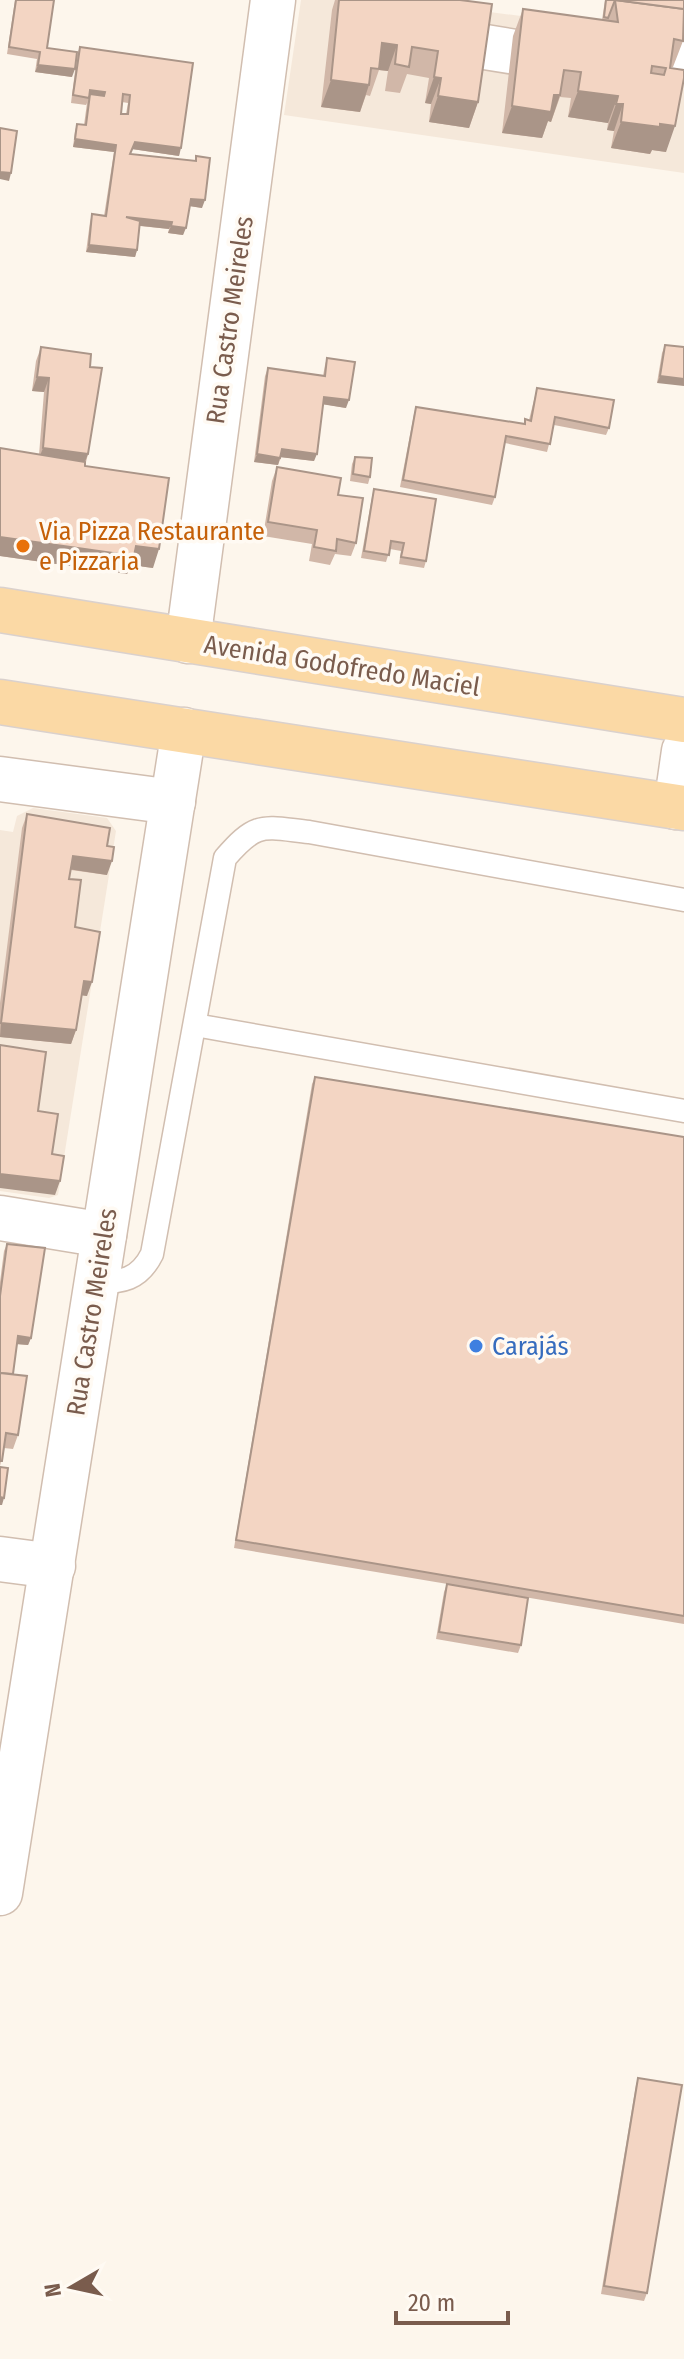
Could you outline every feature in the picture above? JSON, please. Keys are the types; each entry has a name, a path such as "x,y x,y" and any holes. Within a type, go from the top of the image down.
{"main road":[{"name":"Avenida Godofredo Maciel","path":"0,610 684,720"},
{"path":"0,702 680,808"}],"street":[{"name":"Rua Castro Meireles","path":"188,641 273,0"},
{"path":"485,47 614,68 635,64 648,50 684,55"},
{"name":"Rua Castro Meireles","path":"0,1893 184,730"},
{"path":"680,808 684,751"},
{"path":"0,779 173,802"},
{"path":"0,1218 104,1235"},
{"path":"0,1559 53,1566"}],"lane":[{"path":"95,1283 133,1278 145,1269 152,1254 225,858 247,832 271,828 309,832 684,900"},
{"path":"195,1025 684,1111"}],"shaded area":[{"path":"301,0 401,0 684,38 684,173 284,115"},
{"path":"33,808 107,818 116,831 58,1195 49,1198 0,1191 0,830 13,832 17,816"}],"building":[{"path":"16,0 54,0 47,48 77,52 75,69 38,65 40,52 9,47"},
{"path":"339,0 460,0 492,4 478,102 438,96 441,78 434,77 438,51 412,47 409,67 395,64 397,45 382,43 379,69 371,68 369,85 331,80"},
{"path":"606,0 615,0 608,18 604,17"},
{"path":"615,0 684,9 683,41 674,39 670,68 684,70 675,126 621,122 623,104 616,104 618,96 578,91 581,72 564,70 560,95 554,95 551,112 512,106 523,9 618,22","holes":["652,66 666,68 664,75 651,73"]},
{"path":"615,0 684,0 684,9"},
{"path":"80,47 193,63 181,148 135,142 130,154 196,161 196,156 210,158 205,200 191,199 186,228 171,226 172,222 126,217 140,221 137,250 89,245 92,214 106,216 116,145 75,139 77,124 86,125 90,94 104,96 105,92 90,90 89,98 73,95","holes":["123,94 130,95 128,114 121,114"]},
{"path":"0,128 17,131 11,173 0,172"},
{"path":"665,345 684,347 684,379 660,376"},
{"path":"41,347 91,354 90,367 102,368 88,454 43,448 49,378 37,377"},
{"path":"327,358 355,362 349,400 324,397 317,454 282,449 280,458 257,454 268,368 325,376"},
{"path":"537,388 614,400 609,428 555,417 550,444 506,436 495,497 403,480 416,407 525,424 525,419 531,421"},
{"path":"0,448 85,462 85,466 169,478 159,549 136,546 134,556 0,537"},
{"path":"355,457 372,458 370,477 353,474"},
{"path":"277,467 341,478 338,495 363,498 356,543 337,539 336,551 314,547 317,530 268,522"},
{"path":"374,489 436,499 426,561 401,557 404,543 391,541 389,555 364,551"},
{"path":"27,814 110,828 107,846 114,847 112,861 73,856 69,879 81,880 75,927 100,932 92,982 84,981 76,1030 1,1023"},
{"path":"0,1045 46,1052 38,1111 58,1114 52,1154 64,1156 60,1181 0,1174"},
{"name":"Carajás","path":"315,1077 684,1137 684,1616 236,1540"},
{"path":"7,1244 45,1248 31,1338 18,1336 13,1374 0,1373 0,1296"},
{"path":"0,1373 27,1376 18,1435 6,1433 2,1461 0,1461"},
{"path":"0,1467 8,1468 4,1498 0,1497"},
{"path":"447,1584 528,1598 521,1645 439,1632"},
{"path":"638,2078 682,2085 647,2293 604,2286"}],"place":[{"name":"Via Pizza Restaurante e Pizzaria","path":"23,546"},
{"name":"Carajás","path":"476,1346"}]}
